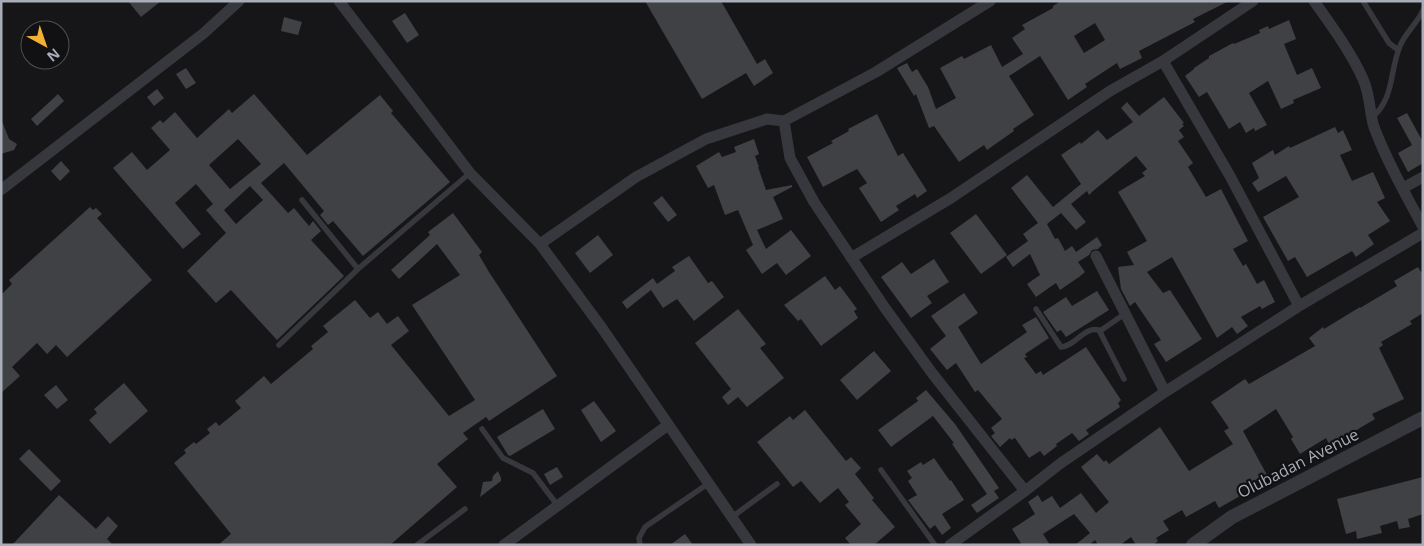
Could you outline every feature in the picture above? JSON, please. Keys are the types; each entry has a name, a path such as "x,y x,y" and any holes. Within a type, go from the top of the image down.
{"street":[{"path":"1,190 204,33 239,1"},
{"path":"338,1 470,173 540,244 602,328 751,545"},
{"path":"540,244 636,177 706,139 767,119 784,121 876,72 990,1"},
{"path":"851,258 951,198 1110,91 1163,61 1253,1"},
{"path":"1314,1 1332,26 1362,78 1369,95 1374,125 1388,159 1423,227"},
{"path":"1163,61 1230,176 1299,306"},
{"path":"784,121 790,158 814,202 932,373 1025,491"},
{"path":"1403,188 1423,177"},
{"path":"950,545 1062,463 1165,392 1299,306 1423,232"},
{"path":"1096,256 1165,392"},
{"name":"Olubadan Avenue","path":"1193,545 1232,517 1423,418"},
{"path":"504,545 668,425"}],"lane":[{"path":"1363,1 1389,43 1398,50"},
{"path":"1372,118 1384,104 1401,43 1420,18 1423,10"},
{"path":"279,345 358,269 470,173"},
{"path":"302,200 358,269"},
{"path":"1036,309 1062,347 1088,331 1098,329 1124,379"},
{"path":"1100,331 1126,313"},
{"path":"482,429 503,458 533,473 558,506"},
{"path":"880,470 935,545"},
{"path":"640,545 639,538 645,527 709,483"},
{"path":"732,517 777,484"},
{"path":"417,545 465,509"}],"building":[{"path":"128,1 161,1 141,17"},
{"path":"645,1 721,1 757,64 765,59 773,73 754,86 746,73 702,99"},
{"path":"1061,1 1229,1 1193,19 1195,22 1139,51 1142,58 1120,69 1117,63 1085,84 1087,87 1068,100 1040,56 1009,76 1034,115 987,150 984,145 959,162 934,126 929,128 916,94 914,96 897,68 907,63 912,72 917,69 928,87 936,109 956,98 940,68 962,56 964,59 991,45 1002,67 1023,54 1012,38 1025,29 1022,25 1053,8 1053,6","holes":["1095,23 1105,40 1084,53 1074,36"]},
{"path":"405,13 419,35 407,43 392,21"},
{"path":"284,17 302,22 298,35 281,31"},
{"path":"1289,20 1296,39 1284,44 1297,75 1312,68 1321,88 1293,100 1294,103 1281,109 1268,81 1249,93 1267,125 1255,131 1254,128 1246,133 1240,122 1229,129 1207,92 1199,97 1185,76 1209,58 1209,56 1233,43 1260,33 1259,30 1268,26 1269,29"},
{"path":"186,68 196,83 186,89 176,74"},
{"path":"157,89 164,98 154,106 147,97"},
{"path":"58,94 64,101 37,126 31,119"},
{"path":"254,94 307,155 380,95 393,111 391,113 450,182 363,256 333,221 328,225 320,215 324,211 284,163 261,183 288,213 294,208 309,226 313,221 321,231 311,240 344,276 277,340 231,290 216,303 187,271 226,233 206,210 213,204 196,184 175,203 201,234 183,249 113,168 132,152 147,170 170,150 151,128 160,120 163,123 175,112 197,138 229,109 232,113","holes":["238,139 261,164 230,189 209,165","250,186 263,200 236,224 224,210"]},
{"path":"1164,97 1184,123 1182,124 1184,126 1179,130 1184,137 1178,141 1193,163 1188,167 1206,197 1221,189 1248,241 1233,249 1243,266 1246,264 1257,284 1264,280 1275,302 1262,309 1260,306 1241,317 1248,326 1237,334 1232,327 1217,338 1172,257 1147,272 1163,293 1170,290 1202,339 1166,362 1154,344 1161,340 1135,302 1130,306 1121,289 1118,267 1134,265 1127,252 1147,241 1118,192 1145,176 1142,173 1147,169 1136,156 1089,195 1087,191 1071,204 1086,222 1076,230 1061,213 1047,224 1055,239 1058,238 1065,251 1072,246 1076,252 1097,237 1102,245 1098,249 1092,250 1089,255 1078,262 1085,272 1079,277 1060,290 1056,283 1036,297 1027,284 1040,275 1030,254 1013,267 1006,257 1028,241 1023,234 1038,223 1011,188 1027,175 1053,207 1081,184 1061,155 1080,142 1081,144 1098,130 1107,140 1133,122 1121,108 1127,102 1139,116"},
{"path":"1407,113 1423,142 1423,163 1408,172 1398,153 1412,145 1397,118"},
{"path":"877,114 898,156 903,153 927,191 917,198 915,194 896,206 899,210 881,222 859,188 867,183 857,169 823,187 807,157 833,143 831,141 849,131 848,129"},
{"path":"2,121 9,139 17,144 14,150 1,154"},
{"path":"1335,127 1338,133 1343,130 1352,150 1340,155 1352,181 1373,172 1385,198 1377,202 1390,221 1368,235 1374,244 1356,257 1352,251 1307,277 1295,257 1288,261 1263,217 1299,197 1286,176 1258,192 1252,183 1259,178 1252,163 1273,150 1275,155 1289,146 1290,148"},
{"path":"754,139 759,154 755,156 766,190 792,185 792,187 773,197 783,219 757,230 766,249 791,230 811,256 786,275 777,263 762,274 746,250 753,245 738,210 725,215 714,185 708,188 696,166 719,152 722,157 736,152 734,147"},
{"path":"61,161 70,171 60,181 51,171"},
{"path":"662,196 677,215 668,222 653,203"},
{"path":"90,207 93,210 96,208 102,214 97,218 152,280 67,357 56,345 47,354 37,343 12,367 20,376 1,393 1,295 12,284 9,280"},
{"path":"453,213 482,252 479,255 489,272 557,376 489,421 486,417 463,433 468,439 437,464 457,487 390,545 218,545 231,534 174,463 186,453 184,450 194,442 196,444 210,433 207,429 216,422 219,426 241,408 235,401 264,376 271,384 313,349 311,346 328,332 323,326 355,300 370,318 378,312 387,324 398,316 409,331 391,345 449,416 475,400 412,305 460,275 437,244 399,279 391,270 430,235 428,232"},
{"path":"976,214 1007,255 981,274 950,233"},
{"path":"598,235 613,255 590,273 575,253"},
{"path":"689,256 708,283 712,281 724,297 694,321 677,299 663,308 651,290 627,309 622,302 653,278 657,284 675,271 672,267"},
{"path":"934,259 949,282 927,296 932,303 911,318 881,277 902,262 911,274"},
{"path":"1418,267 1423,275 1423,313 1410,321 1412,324 1381,342 1383,345 1379,348 1404,399 1372,414 1375,419 1330,446 1326,438 1300,454 1291,439 1293,437 1276,409 1243,431 1267,475 1237,491 1240,496 1219,508 1215,501 1186,517 1182,510 1163,521 1169,530 1156,538 1158,541 1153,545 1136,545 1131,537 1120,545 1098,545 1095,540 1089,545 1075,545 1090,533 1074,514 1043,534 1050,545 1022,545 1012,529 1035,514 1028,502 1038,495 1042,502 1052,496 1060,508 1081,493 1096,513 1109,502 1081,467 1097,454 1104,462 1106,460 1109,464 1160,427 1189,471 1233,444 1224,431 1229,428 1211,402 1245,379 1249,384 1315,346 1309,338 1323,327 1324,329 1397,286 1394,281"},
{"path":"825,276 835,290 840,286 857,309 854,311 858,318 821,346 801,319 798,321 784,305"},
{"path":"1097,291 1109,310 1066,337 1061,330 1057,332 1043,312 1066,297 1072,306"},
{"path":"964,293 978,313 958,327 981,364 1027,332 1022,325 1036,317 1049,338 1025,354 1027,357 1024,358 1036,374 1041,371 1043,375 1086,347 1121,400 1118,403 1120,407 1086,430 1089,434 1079,441 1072,433 1056,444 1057,446 1044,456 1040,451 1029,458 1015,438 1011,440 1010,438 1000,447 991,436 995,433 991,428 1002,419 978,390 975,392 956,363 947,370 930,349 946,336 931,316"},
{"path":"738,309 766,344 760,348 784,378 747,407 738,397 728,405 722,397 731,389 695,343"},
{"path":"874,351 891,371 857,400 840,380"},
{"path":"124,383 148,411 110,444 89,420 97,413 94,409"},
{"path":"56,385 68,400 57,409 44,395"},
{"path":"926,390 955,424 999,488 994,491 999,498 977,513 971,505 987,494 952,444 954,443 933,416 891,447 878,430 918,401 916,398"},
{"path":"594,401 616,431 601,442 581,410"},
{"path":"543,409 555,429 510,456 508,455 497,437"},
{"path":"805,410 846,461 851,457 861,468 855,474 874,498 872,500 895,527 874,545 851,545 845,538 861,524 845,505 849,502 838,488 820,503 801,481 793,487 757,442 790,416 793,420"},
{"path":"29,449 61,481 51,491 19,459"},
{"path":"934,458 964,500 942,514 951,528 942,535 935,525 930,529 908,500 917,495 908,481 912,478 907,471 921,462 923,465"},
{"path":"557,467 563,477 550,485 544,474"},
{"path":"498,471 501,481 480,497 483,482 492,481 493,476"},
{"path":"1423,477 1423,514 1408,519 1410,527 1399,529 1397,521 1380,526 1382,533 1357,539 1356,531 1346,534 1337,499"},
{"path":"59,495 96,529 108,516 118,526 107,539 113,545 12,545"},
{"path":"685,534 693,545 670,545"}]}
